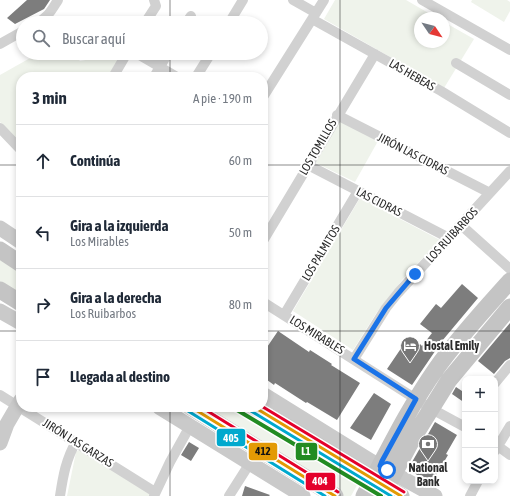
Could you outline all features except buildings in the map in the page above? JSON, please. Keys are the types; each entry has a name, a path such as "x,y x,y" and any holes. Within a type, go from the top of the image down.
{"main road":[{"path":"0,228 16,239"},
{"path":"0,250 16,261"},
{"path":"364,496 383,481 453,346 510,281"},
{"path":"0,290 16,300"},
{"path":"423,404 449,380 510,307"},
{"path":"0,311 16,321"},
{"path":"268,398 383,481 401,496"},
{"path":"0,443 7,424 16,408"},
{"path":"167,412 303,496"},
{"path":"199,412 335,496"},
{"path":"263,412 383,481 434,496"}],"street":[{"path":"47,16 50,14 58,0"},
{"path":"233,16 243,0"},
{"name":"LAS HEBEAS","path":"293,0 314,16 375,54 441,91 510,133"},
{"path":"268,90 324,0"},
{"path":"422,0 510,50"},
{"path":"150,16 156,6 155,1"},
{"path":"0,44 16,35"},
{"name":"LOS TOMILLOS","path":"268,233 337,115 375,54"},
{"path":"116,72 123,60"},
{"path":"148,60 168,72"},
{"path":"157,72 164,60"},
{"path":"199,72 207,60"},
{"path":"456,63 510,95"},
{"name":"JIRÓN LAS CIDRAS","path":"337,115 490,194"},
{"path":"0,128 16,145"},
{"name":"LAS CIDRAS","path":"308,165 449,238"},
{"name":"LOS RUIBARBOS","path":"354,359 386,308 510,171"},
{"name":"LOS PALMITOS","path":"284,315 358,191"},
{"path":"461,225 510,269"},
{"name":"LOS MIRABLES","path":"268,305 423,404 462,424"},
{"path":"498,379 510,365"},
{"name":"JIRÓN LAS GARZAS","path":"0,395 16,402"},
{"name":"JIRÓN LAS GARZAS","path":"32,412 154,494"},
{"path":"154,494 190,426"},
{"path":"498,444 510,426"},
{"path":"60,496 65,465 76,442"},
{"path":"498,448 510,455"},
{"path":"229,496 250,463"},
{"path":"470,496 476,484"}],"shaded area":[{"path":"335,0 406,0 427,12 414,12 414,48 450,48 450,25 474,39 444,88 324,19"},
{"path":"472,0 507,0 510,2 510,11 504,22 471,2"},
{"path":"27,60 118,60 111,72 16,72 16,140 0,122 0,75"},
{"path":"338,120 378,141 355,182 314,162"},
{"path":"360,198 440,240 403,279 377,312 353,350 293,311"},
{"path":"0,258 16,268 16,294 0,284"},
{"path":"207,412 253,412 361,478 351,496 344,496"},
{"path":"79,450 151,494 150,496 67,496 76,452"}],"transit line":[{"name":"404","path":"268,410 404,492"},
{"name":"405","path":"190,412 325,496"},
{"name":"412","path":"199,412 335,496"},
{"name":"404","path":"209,412 338,492"},
{"name":"L1","path":"240,412 381,496"},
{"name":"405","path":"253,412 391,496"},
{"name":"412","path":"262,412 401,496"}],"place":[{"name":"Hostal Emily","path":"410,363"},
{"name":"National Bank","path":"428,461"}],"route":[{"path":"387,470 380,466 382,461 416,399 354,359 386,308 415,274"}]}
